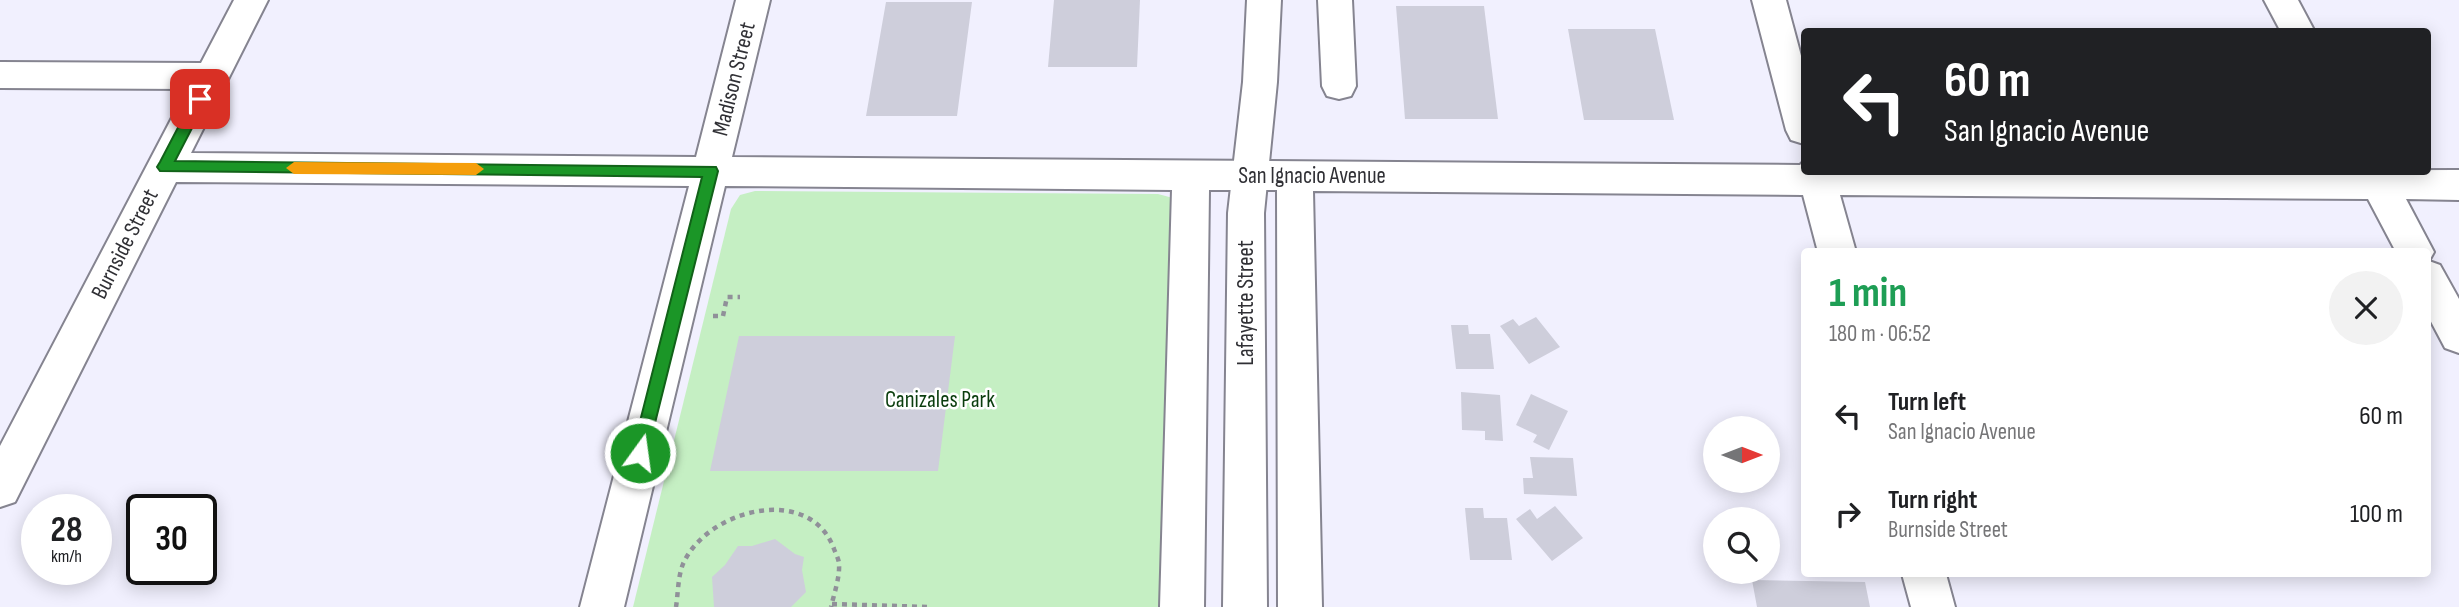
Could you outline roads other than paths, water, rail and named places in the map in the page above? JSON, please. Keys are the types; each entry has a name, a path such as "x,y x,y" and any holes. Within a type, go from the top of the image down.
{"street":[{"name":"Burnside Street","path":"0,488 251,0"},
{"name":"Madison Street","path":"602,607 753,0"},
{"name":"Lafayette Street","path":"1245,607 1246,213 1260,82 1264,0"},
{"path":"1335,0 1339,86"},
{"path":"1769,0 1801,119"},
{"path":"2281,0 2296,28"},
{"path":"0,75 212,76"},
{"name":"San Ignacio Avenue","path":"165,167 1191,175 2375,178 2459,185"},
{"path":"1182,607 1191,175"},
{"path":"1294,175 1300,607"},
{"path":"1816,176 1836,248"},
{"path":"2375,178 2413,248"},
{"path":"2431,284 2459,336"},
{"path":"1925,577 1933,607"}],"park label":[{"name":"Canizales Park","path":"940,400"}]}
